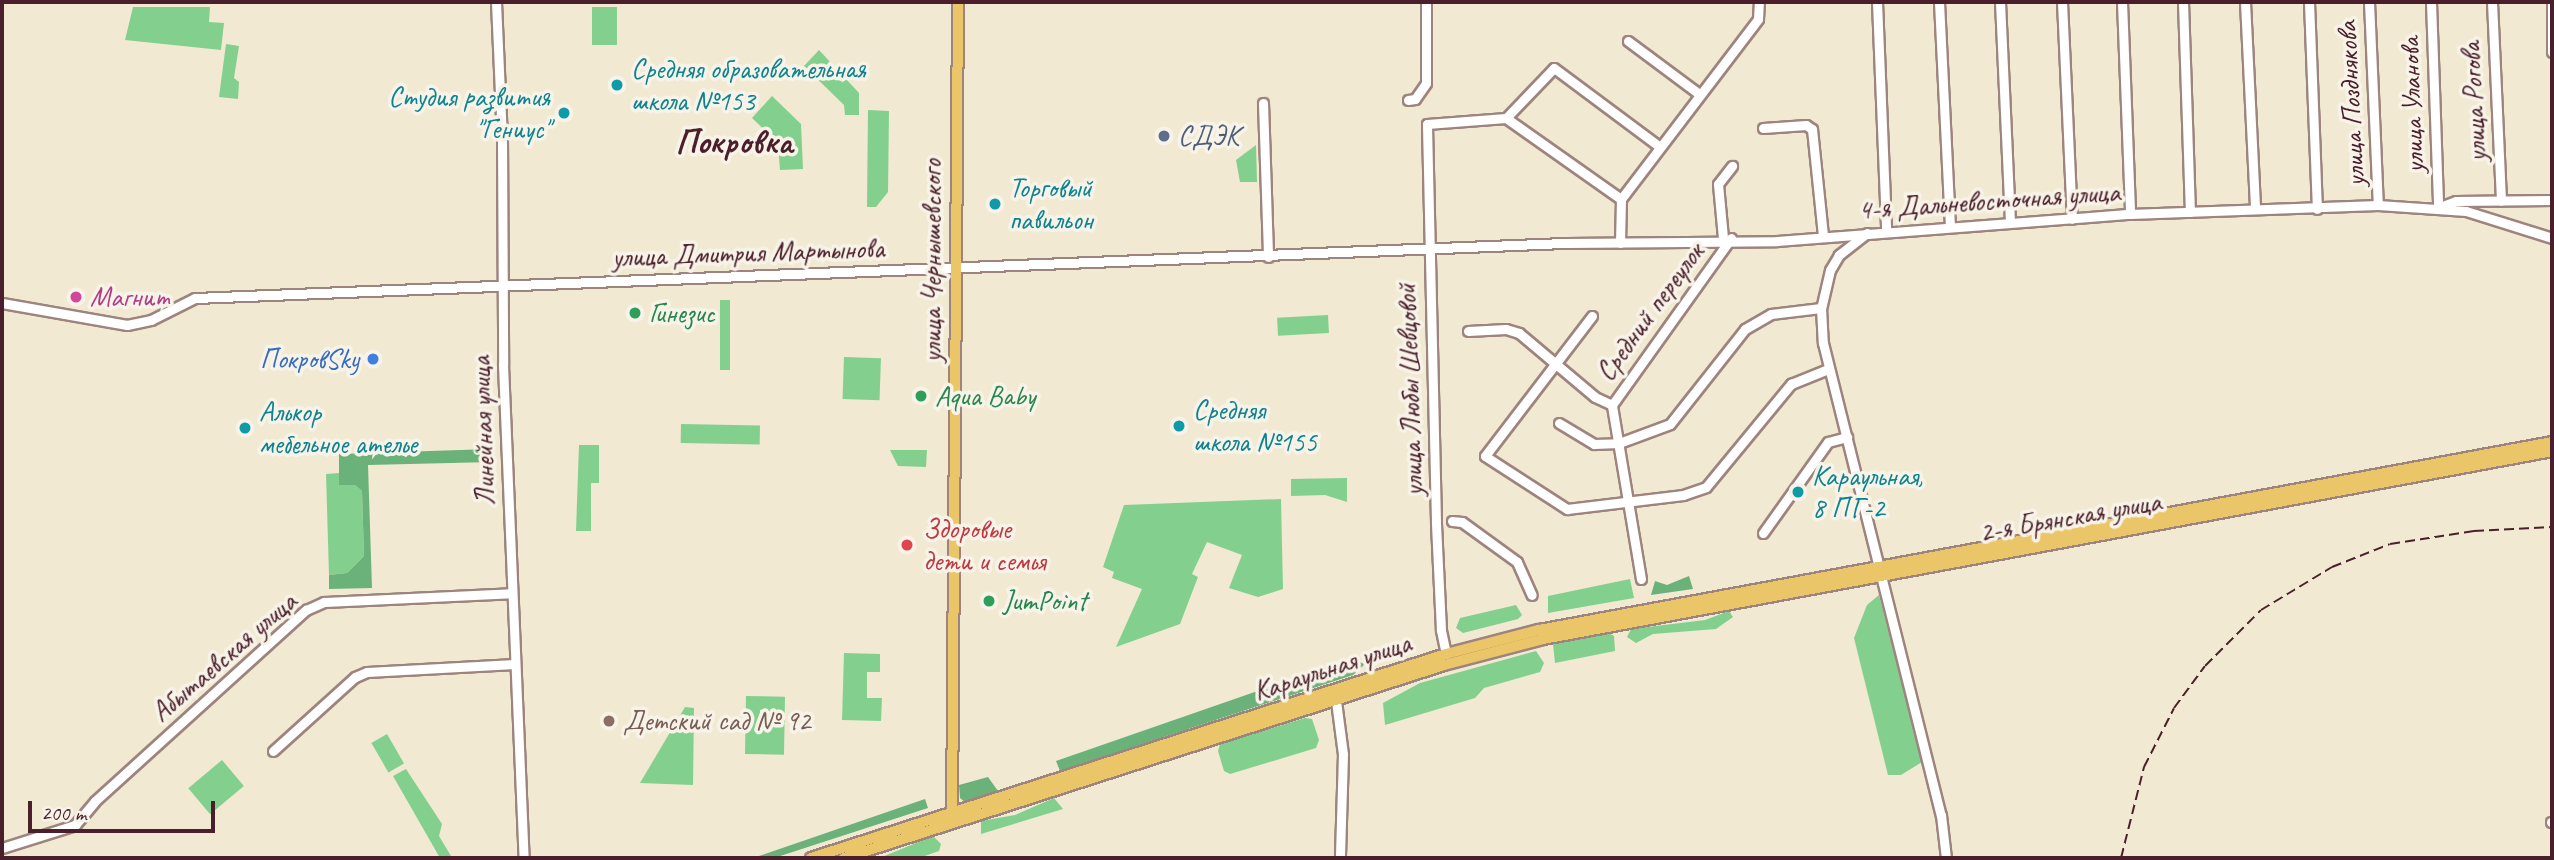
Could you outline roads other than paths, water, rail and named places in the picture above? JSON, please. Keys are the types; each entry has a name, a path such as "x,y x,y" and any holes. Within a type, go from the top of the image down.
{"main road":[{"name":"улица Чернышевского","path":"952,819 958,2"},
{"name":"2-я Брянская улица","path":"1880,571 2552,442"},
{"name":"2-я Брянская улица","path":"1880,571 2552,451"},
{"name":"Караульная улица","path":"844,858 870,855 952,819 1447,654 1539,630 1880,571"},
{"name":"Караульная улица","path":"811,858 952,819 1543,639 1880,571"}],"street":[{"name":"Линейная улица","path":"496,2 512,593 524,858"},
{"path":"1412,100 1426,83 1426,2"},
{"path":"1620,243 1621,199 1758,19 1759,2"},
{"path":"1877,2 1886,229"},
{"path":"1939,2 1950,226"},
{"path":"2000,2 2010,222"},
{"path":"2062,2 2071,219"},
{"path":"2122,2 2130,214"},
{"path":"2183,2 2190,212"},
{"path":"2245,2 2255,209"},
{"path":"2309,2 2317,209"},
{"name":"улица Позднякова","path":"2369,2 2378,205"},
{"name":"улица Уланова","path":"2431,2 2438,207"},
{"name":"улица Рогова","path":"2492,2 2501,201"},
{"path":"2552,2 2552,52"},
{"path":"1628,41 1699,94"},
{"path":"1621,199 1506,118 1554,68 1660,146"},
{"path":"1263,103 1268,257"},
{"name":"улица Любы Шевцовой","path":"1447,654 1441,630 1428,251 1427,124 1506,118"},
{"path":"1763,128 1806,125 1812,129 1822,236"},
{"path":"1727,238 1718,184 1732,166"},
{"name":"4-я Дальневосточная улица","path":"1428,251 1727,238 1777,241 1886,229 2130,214 2378,205 2438,207 2456,201 2552,200"},
{"path":"2438,207 2466,211 2552,238"},
{"path":"1868,232 1839,255 1825,286 1821,308 1828,369 1941,815 1946,858"},
{"name":"Средний переулок","path":"1641,579 1626,504 1612,405 1727,238"},
{"name":"улица Дмитрия Мартынова","path":"2,303 127,325 151,320 195,299 237,296 1428,251"},
{"path":"1559,423 1583,441 1619,443 1670,424 1756,321 1771,314 1821,308"},
{"path":"1592,316 1485,456 1560,507 1579,510 1626,504 1706,487 1791,384 1828,369"},
{"path":"1468,331 1506,329 1520,333 1595,397 1612,405"},
{"path":"1763,533 1828,442 1847,437"},
{"path":"1452,521 1462,522 1517,562 1532,595"},
{"name":"Абытаевская улица","path":"2,848 75,825 95,801 306,610 324,602 512,593"},
{"path":"273,751 355,677 366,672 515,664"},
{"path":"1336,701 1343,754 1340,858"}],"railway":[{"path":"2121,858 2144,767 2174,708 2205,666 2261,610 2332,567 2390,544 2474,531 2552,527"}],"place":[{"name":"Средняя образовательная школа №153","path":"617,85"},
{"name":"Студия развития \"Гениус\"","path":"564,113"},
{"name":"СДЭК","path":"1164,136"},
{"name":"Торговый павильон","path":"995,204"},
{"name":"Магнит","path":"76,297"},
{"name":"Гинезис","path":"635,313"},
{"name":"ПокровSky","path":"373,359"},
{"name":"Aqua Baby","path":"921,396"},
{"name":"Средняя школа №155","path":"1179,426"},
{"name":"Алькор мебельное ателье","path":"245,428"},
{"name":"Караульная, 8 ПГ-2","path":"1798,492"},
{"name":"Здоровые дети и семья","path":"907,545"},
{"name":"JumPoint","path":"989,601"},
{"name":"Детский сад № 92","path":"609,721"}],"district":[{"name":"Покровка","path":"734,142"}]}
